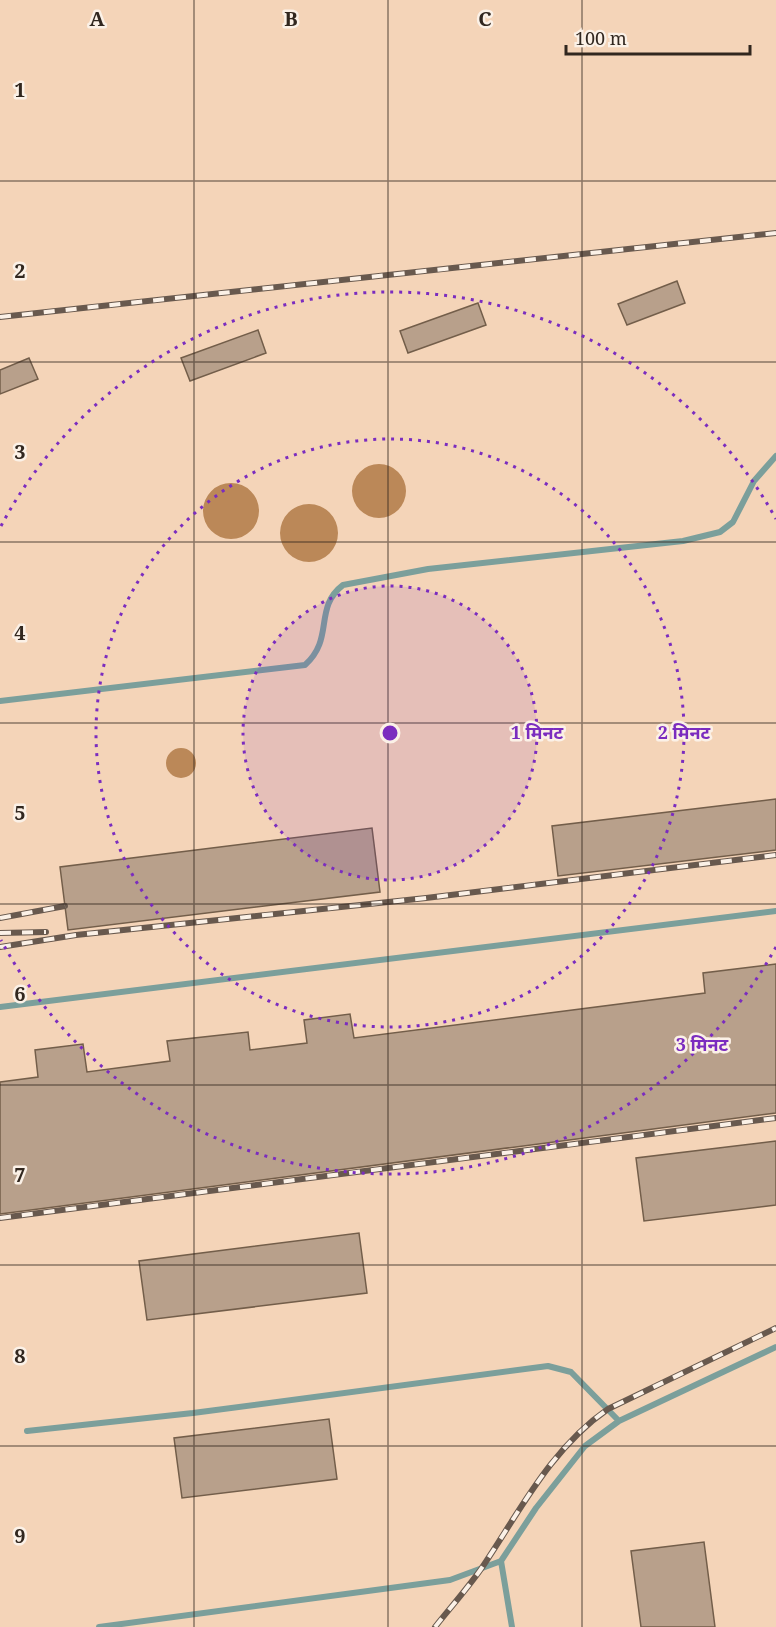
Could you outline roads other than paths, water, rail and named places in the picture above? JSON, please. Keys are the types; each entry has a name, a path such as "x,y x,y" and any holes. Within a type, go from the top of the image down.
{"lane":[{"path":"0,701 305,665 317,655 324,636 324,614 332,594 344,585 428,569 683,541 720,532 733,522 754,481 776,456"},
{"path":"0,1007 347,966 776,911"},
{"path":"99,1627 450,1580 501,1561 536,1508 585,1446 619,1421 776,1347"},
{"path":"27,1431 205,1411 548,1366 571,1372 619,1421"},
{"path":"501,1561 512,1627"}],"railway":[{"path":"0,317 776,233"},
{"path":"0,947 76,935 426,898 776,855"},
{"path":"0,918 65,906"},
{"path":"0,933 46,932"},
{"path":"0,1218 776,1118"},
{"path":"435,1627 481,1569 552,1462 587,1425 608,1409 776,1328"}]}
